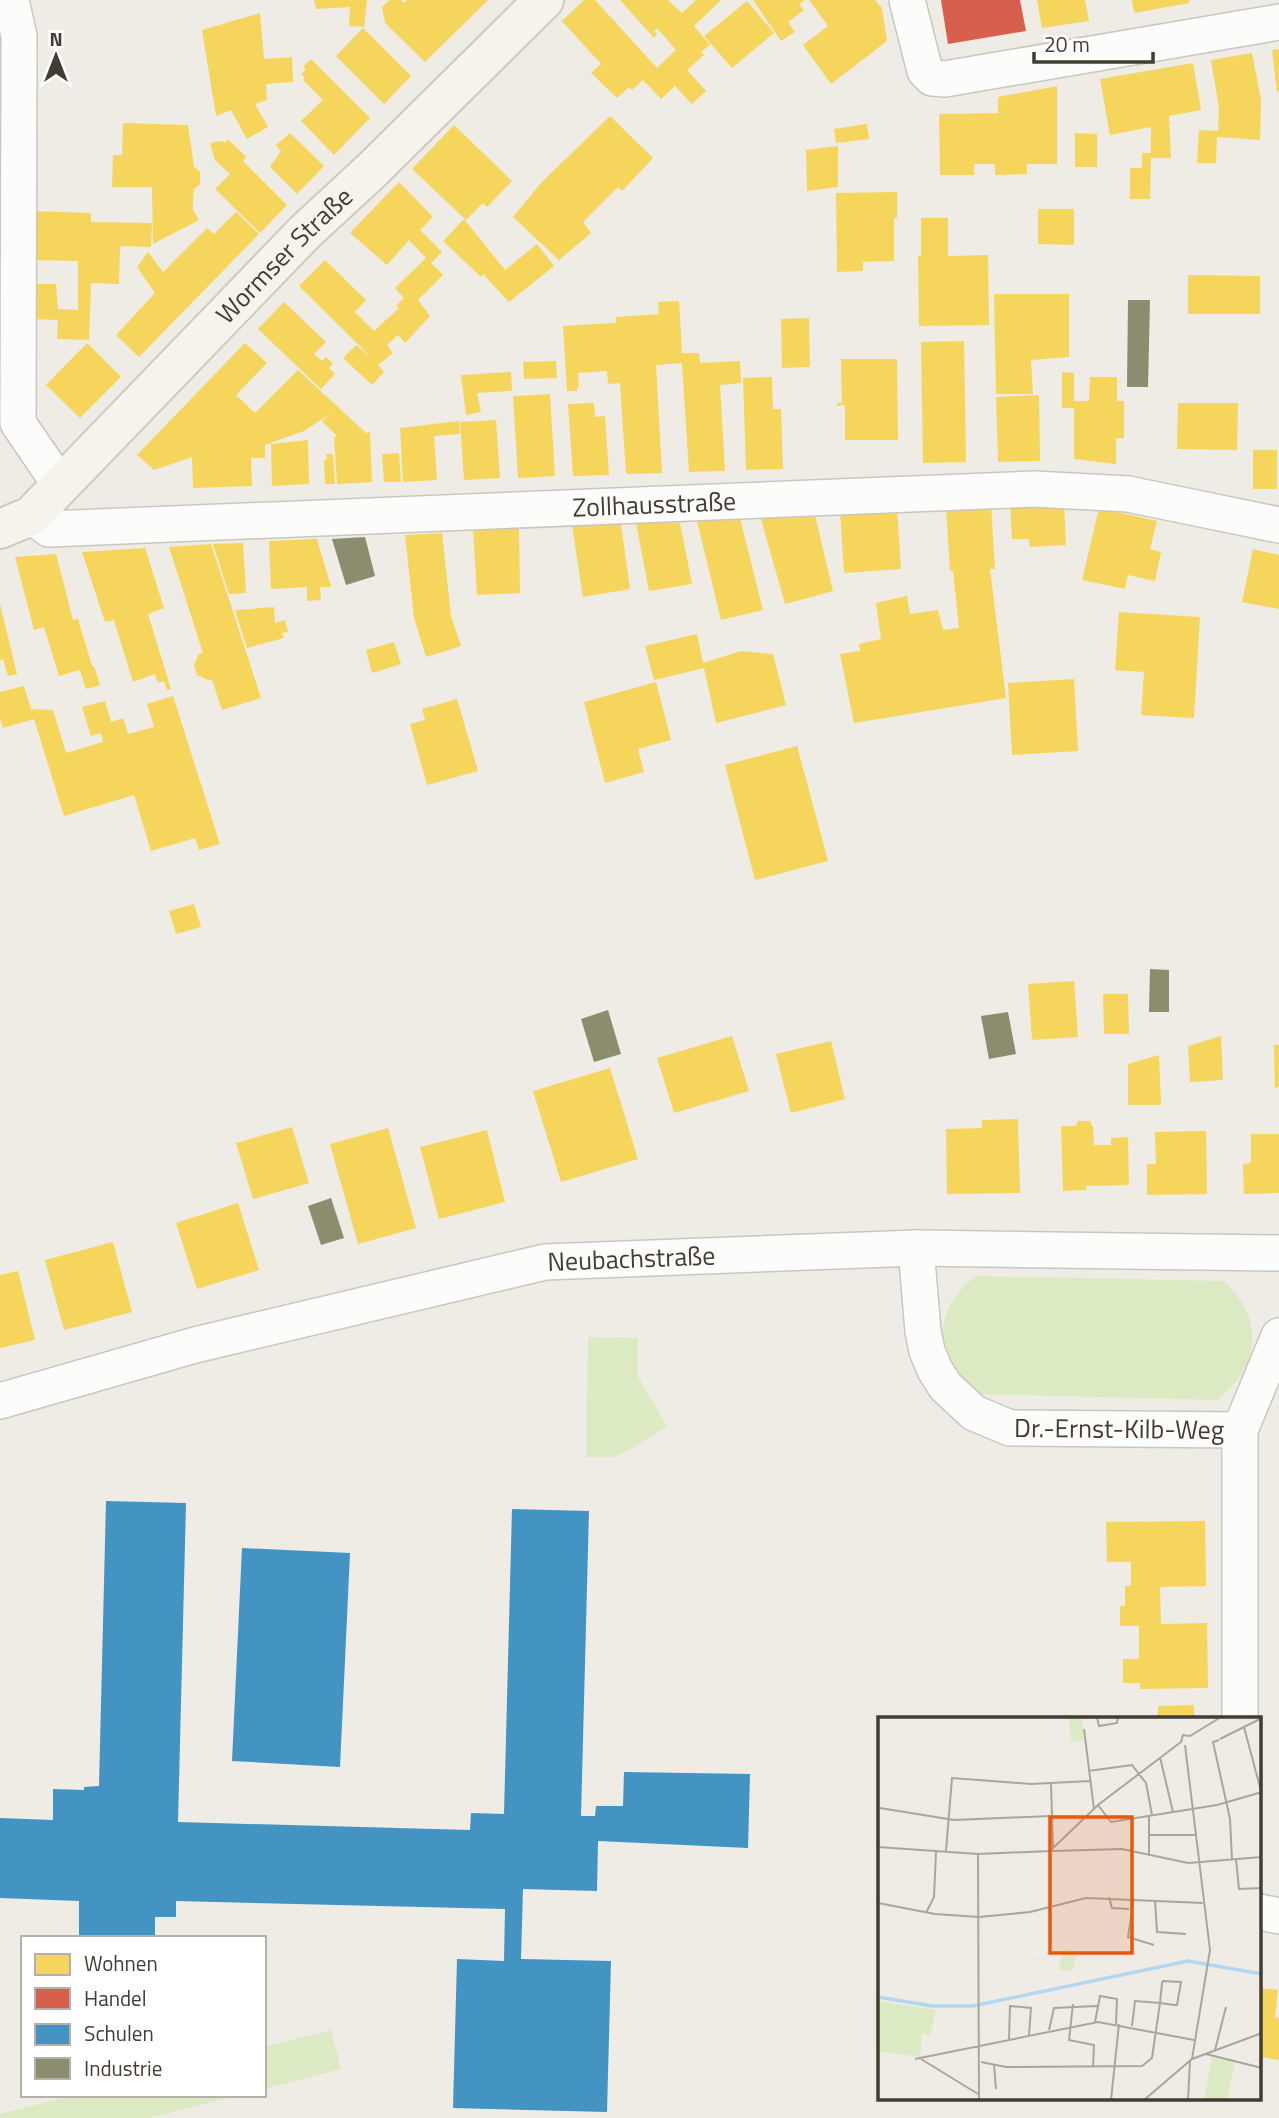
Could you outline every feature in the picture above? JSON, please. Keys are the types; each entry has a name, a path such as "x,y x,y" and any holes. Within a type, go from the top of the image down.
{"main road":[{"name":"Wormser Straße","path":"15,522 61,486 305,232 371,171 544,0"}],"street":[{"path":"11,0 19,36 19,423 61,486"},
{"path":"907,0 925,71 932,78 945,79 1279,22"},
{"name":"Zollhausstraße","path":"15,522 49,529 1034,489 1128,494 1279,525"},
{"name":"Neubachstraße","path":"0,1401 195,1345 545,1262 916,1248 1279,1252"},
{"name":"Dr.-Ernst-Kilb-Weg","path":"916,1248 927,1351 945,1387 974,1413 1010,1428 1240,1430"},
{"name":"Dr.-Ernst-Kilb-Weg","path":"1240,1717 1240,1430 1279,1336"}],"green space":[{"path":"976,1276 1224,1281 1246,1311 1252,1342 1249,1358 1232,1387 1217,1400 973,1394 950,1365 943,1334 951,1304 961,1289"},
{"path":"588,1337 638,1338 637,1375 667,1427 616,1457 586,1457"},
{"path":"331,2030 341,2069 266,2088 266,2046"},
{"path":"66,2097 231,2097 149,2118 0,2118 0,2114"}],"building: Wohnen":[{"path":"314,0 367,0 364,27 349,26 350,7 316,9"},
{"path":"390,0 401,0 404,3 407,0 488,0 425,62 385,23 382,7"},
{"path":"584,0 595,0 657,68 676,50 657,28 654,38 620,0 668,0 682,13 696,0 721,0 694,26 710,45 701,52 704,55 687,70 706,91 692,104 675,86 661,99 643,80 632,90 629,87 617,98 591,73 601,64 562,21"},
{"path":"753,0 805,0 799,4 804,10 788,22 795,32 781,41"},
{"path":"809,0 875,0 882,8 887,41 831,84 803,45 828,26"},
{"path":"1037,0 1085,0 1089,21 1042,28"},
{"path":"1132,0 1189,0 1189,3 1134,13"},
{"path":"747,1 774,33 732,68 704,36"},
{"path":"260,13 264,59 292,57 293,82 266,84 267,100 255,104 268,127 247,139 231,110 216,116 202,30"},
{"path":"363,28 411,76 384,104 336,56"},
{"path":"1279,49 1279,91 1277,92 1272,50"},
{"path":"1252,53 1261,100 1260,140 1217,137 1216,163 1197,163 1199,130 1218,131 1219,108 1211,60"},
{"path":"311,59 370,118 334,155 301,121 323,100 303,80 305,78 301,74 306,70 303,67"},
{"path":"1193,63 1201,110 1169,116 1171,158 1151,158 1150,199 1130,199 1130,168 1142,168 1142,153 1151,153 1151,127 1110,135 1100,79"},
{"path":"1057,86 1057,164 1027,164 1027,174 995,175 995,164 974,164 974,175 940,175 939,114 998,113 998,97"},
{"path":"610,116 653,158 622,191 618,187 583,222 591,233 559,260 513,217 541,183"},
{"path":"123,123 188,125 194,167 200,172 200,184 194,189 193,201 190,203 193,203 193,210 199,220 153,244 152,187 112,187 113,155 122,155"},
{"path":"867,124 869,139 836,143 834,129"},
{"path":"454,125 512,181 487,207 483,203 466,220 412,169"},
{"path":"290,133 324,166 297,194 270,167 281,151 276,145"},
{"path":"1075,133 1097,134 1097,167 1075,167"},
{"path":"228,139 246,157 243,161 287,205 260,233 215,189 230,174 215,160 210,143 225,143"},
{"path":"838,146 838,187 807,191 806,150"},
{"path":"399,182 433,217 420,230 442,252 431,263 443,275 418,300 430,316 405,343 398,335 387,345 393,353 378,365 384,372 372,385 343,358 356,345 372,358 299,286 325,260 366,300 355,312 374,331 399,308 396,306 404,298 395,288 426,258 409,240 387,265 350,233"},
{"path":"897,192 894,261 863,262 863,271 837,272 836,193"},
{"path":"1038,209 1074,209 1074,245 1038,244"},
{"path":"31,211 91,213 91,222 152,223 151,247 120,246 119,284 91,283 89,340 57,339 58,320 31,319 31,284 56,284 58,309 78,310 78,261 31,260"},
{"path":"236,212 259,234 139,357 116,335 155,293 137,267 148,252 163,272 207,228 214,234"},
{"path":"921,218 948,218 948,256 988,255 989,325 919,326 918,256 921,256"},
{"path":"464,219 505,270 537,244 554,266 509,302 483,274 481,277 443,241"},
{"path":"1188,275 1260,276 1260,314 1188,314"},
{"path":"994,294 1069,294 1069,357 1031,360 1033,394 996,394"},
{"path":"679,301 682,353 699,353 700,363 740,361 741,383 720,385 725,471 689,472 682,363 656,365 662,473 626,474 620,383 608,384 607,371 578,373 577,391 567,391 563,326 616,323 616,317 659,314 658,302"},
{"path":"284,302 326,342 314,354 322,361 326,357 333,363 329,368 335,374 321,389 258,329"},
{"path":"809,318 810,367 782,368 781,319"},
{"path":"964,341 966,462 923,463 921,342"},
{"path":"87,343 121,377 80,418 46,385"},
{"path":"245,343 267,363 236,395 255,413 298,370 366,433 370,432 372,482 337,484 334,437 337,436 322,421 330,414 304,431 265,445 265,458 251,458 252,486 193,488 192,457 154,470 137,455"},
{"path":"841,359 897,359 898,440 845,440 845,405 837,406 837,403 842,403"},
{"path":"556,361 557,378 524,379 523,362"},
{"path":"511,372 512,391 477,393 481,412 466,415 461,375"},
{"path":"1062,372 1074,373 1074,401 1089,401 1090,377 1117,377 1117,401 1124,401 1124,438 1116,438 1116,464 1074,459 1074,408 1062,408"},
{"path":"772,377 773,409 781,409 783,469 746,470 743,378"},
{"path":"550,394 555,476 518,478 513,396"},
{"path":"1039,395 1040,461 998,462 996,397"},
{"path":"594,403 595,417 605,416 609,475 573,476 568,404"},
{"path":"1178,403 1238,403 1237,450 1177,449"},
{"path":"496,420 500,478 464,480 460,422"},
{"path":"459,421 460,434 434,436 437,480 403,482 400,428"},
{"path":"308,440 309,484 272,486 271,444"},
{"path":"1253,450 1277,450 1277,489 1253,489"},
{"path":"399,453 401,482 384,482 382,454"},
{"path":"326,454 333,454 335,484 325,484"},
{"path":"1064,500 1066,545 1030,547 1029,539 1012,539 1010,503"},
{"path":"991,504 995,569 990,569 1006,698 854,723 840,654 860,651 859,644 881,639 876,603 907,596 910,614 938,610 943,630 959,628 953,571 950,571 946,506"},
{"path":"897,508 901,569 844,573 840,511"},
{"path":"1099,508 1157,521 1150,549 1161,552 1155,581 1128,575 1125,589 1082,580"},
{"path":"815,515 833,591 785,604 760,516"},
{"path":"740,518 763,610 721,620 697,521"},
{"path":"636,523 680,523 692,584 649,591"},
{"path":"621,524 630,589 583,597 572,525"},
{"path":"519,527 520,593 477,595 473,529"},
{"path":"442,533 451,616 461,646 426,657 414,618 405,535"},
{"path":"317,539 331,587 320,587 321,600 307,601 307,587 271,589 269,541"},
{"path":"243,543 246,593 229,594 213,544"},
{"path":"211,544 261,698 222,710 212,680 197,675 194,665 199,654 203,653 169,547"},
{"path":"145,548 164,608 148,614 171,689 167,690 164,681 158,683 155,674 133,682 114,620 105,622 82,552"},
{"path":"1253,549 1279,555 1279,609 1242,602"},
{"path":"56,554 73,620 78,619 100,685 86,689 80,670 59,676 44,627 34,630 15,557"},
{"path":"0,604 17,674 8,676 3,659 0,660"},
{"path":"274,607 275,623 285,620 288,632 282,633 284,638 247,648 235,610"},
{"path":"1119,612 1200,617 1194,718 1141,715 1144,672 1115,670"},
{"path":"697,634 703,663 741,651 773,654 786,705 716,723 704,668 654,680 645,646"},
{"path":"394,642 401,664 372,673 366,650"},
{"path":"1074,679 1078,751 1012,755 1008,683"},
{"path":"656,682 671,740 638,749 644,772 605,783 584,702"},
{"path":"24,686 31,709 53,710 66,753 103,742 101,733 91,736 82,707 105,701 111,722 123,718 128,734 154,727 147,704 173,696 220,844 199,850 195,838 151,851 134,795 64,816 34,719 3,728 0,718 0,692"},
{"path":"457,699 478,771 427,785 410,724 425,720 422,709"},
{"path":"797,746 828,861 755,880 725,765"},
{"path":"194,904 201,927 176,934 169,911"},
{"path":"1074,981 1078,1037 1032,1040 1028,984"},
{"path":"1103,994 1128,994 1129,1034 1104,1034"},
{"path":"732,1036 749,1091 674,1113 657,1058"},
{"path":"1221,1036 1223,1080 1190,1082 1188,1046"},
{"path":"831,1041 845,1099 791,1113 776,1054"},
{"path":"1274,1045 1279,1045 1279,1087 1275,1088"},
{"path":"1159,1055 1161,1105 1128,1105 1128,1064"},
{"path":"610,1068 638,1159 561,1182 533,1091"},
{"path":"1018,1119 1020,1193 947,1194 946,1129 982,1128 982,1120"},
{"path":"1078,1121 1090,1121 1094,1145 1111,1145 1111,1138 1128,1137 1129,1185 1086,1186 1086,1190 1063,1191 1061,1126 1076,1126"},
{"path":"292,1127 309,1183 253,1199 236,1143"},
{"path":"388,1128 416,1228 358,1244 330,1144"},
{"path":"487,1130 505,1202 439,1219 420,1147"},
{"path":"1206,1131 1207,1194 1147,1195 1147,1164 1156,1164 1155,1132"},
{"path":"1251,1134 1279,1134 1279,1193 1244,1194 1243,1164 1251,1163"},
{"path":"238,1203 259,1270 197,1289 176,1223"},
{"path":"113,1242 132,1312 64,1330 45,1260"},
{"path":"18,1271 35,1340 0,1348 0,1275"},
{"path":"1205,1521 1206,1586 1160,1587 1161,1624 1207,1623 1208,1688 1140,1689 1140,1683 1123,1683 1123,1659 1139,1659 1139,1626 1120,1626 1120,1606 1125,1606 1125,1586 1131,1586 1131,1562 1107,1562 1106,1522"},
{"path":"1194,1705 1194,1717 1158,1717 1158,1706"},
{"path":"1262,1988 1278,1990 1275,2017 1279,2018 1279,2060 1262,2057"}],"building: Handel":[{"path":"941,0 1020,0 1026,31 948,44"}],"building: Schulen":[{"path":"106,1501 186,1503 178,1822 470,1830 471,1813 504,1814 512,1509 589,1511 581,1816 595,1816 596,1806 623,1806 624,1772 750,1774 748,1848 598,1841 597,1891 523,1889 521,1959 611,1961 607,2112 453,2108 457,1959 504,1961 505,1909 176,1901 176,1917 155,1917 155,1936 79,1936 79,1901 0,1898 0,1818 53,1820 53,1789 84,1790 84,1787 99,1786"},
{"path":"242,1548 350,1553 340,1767 232,1761"}],"building: Industrie":[{"path":"1128,300 1150,300 1148,387 1127,387"},
{"path":"365,537 375,576 346,585 332,539"},
{"path":"1150,969 1169,970 1169,1012 1149,1012"},
{"path":"608,1010 621,1054 594,1062 581,1019"},
{"path":"1008,1012 1016,1054 989,1059 981,1016"},
{"path":"331,1198 344,1238 321,1245 308,1206"}]}
